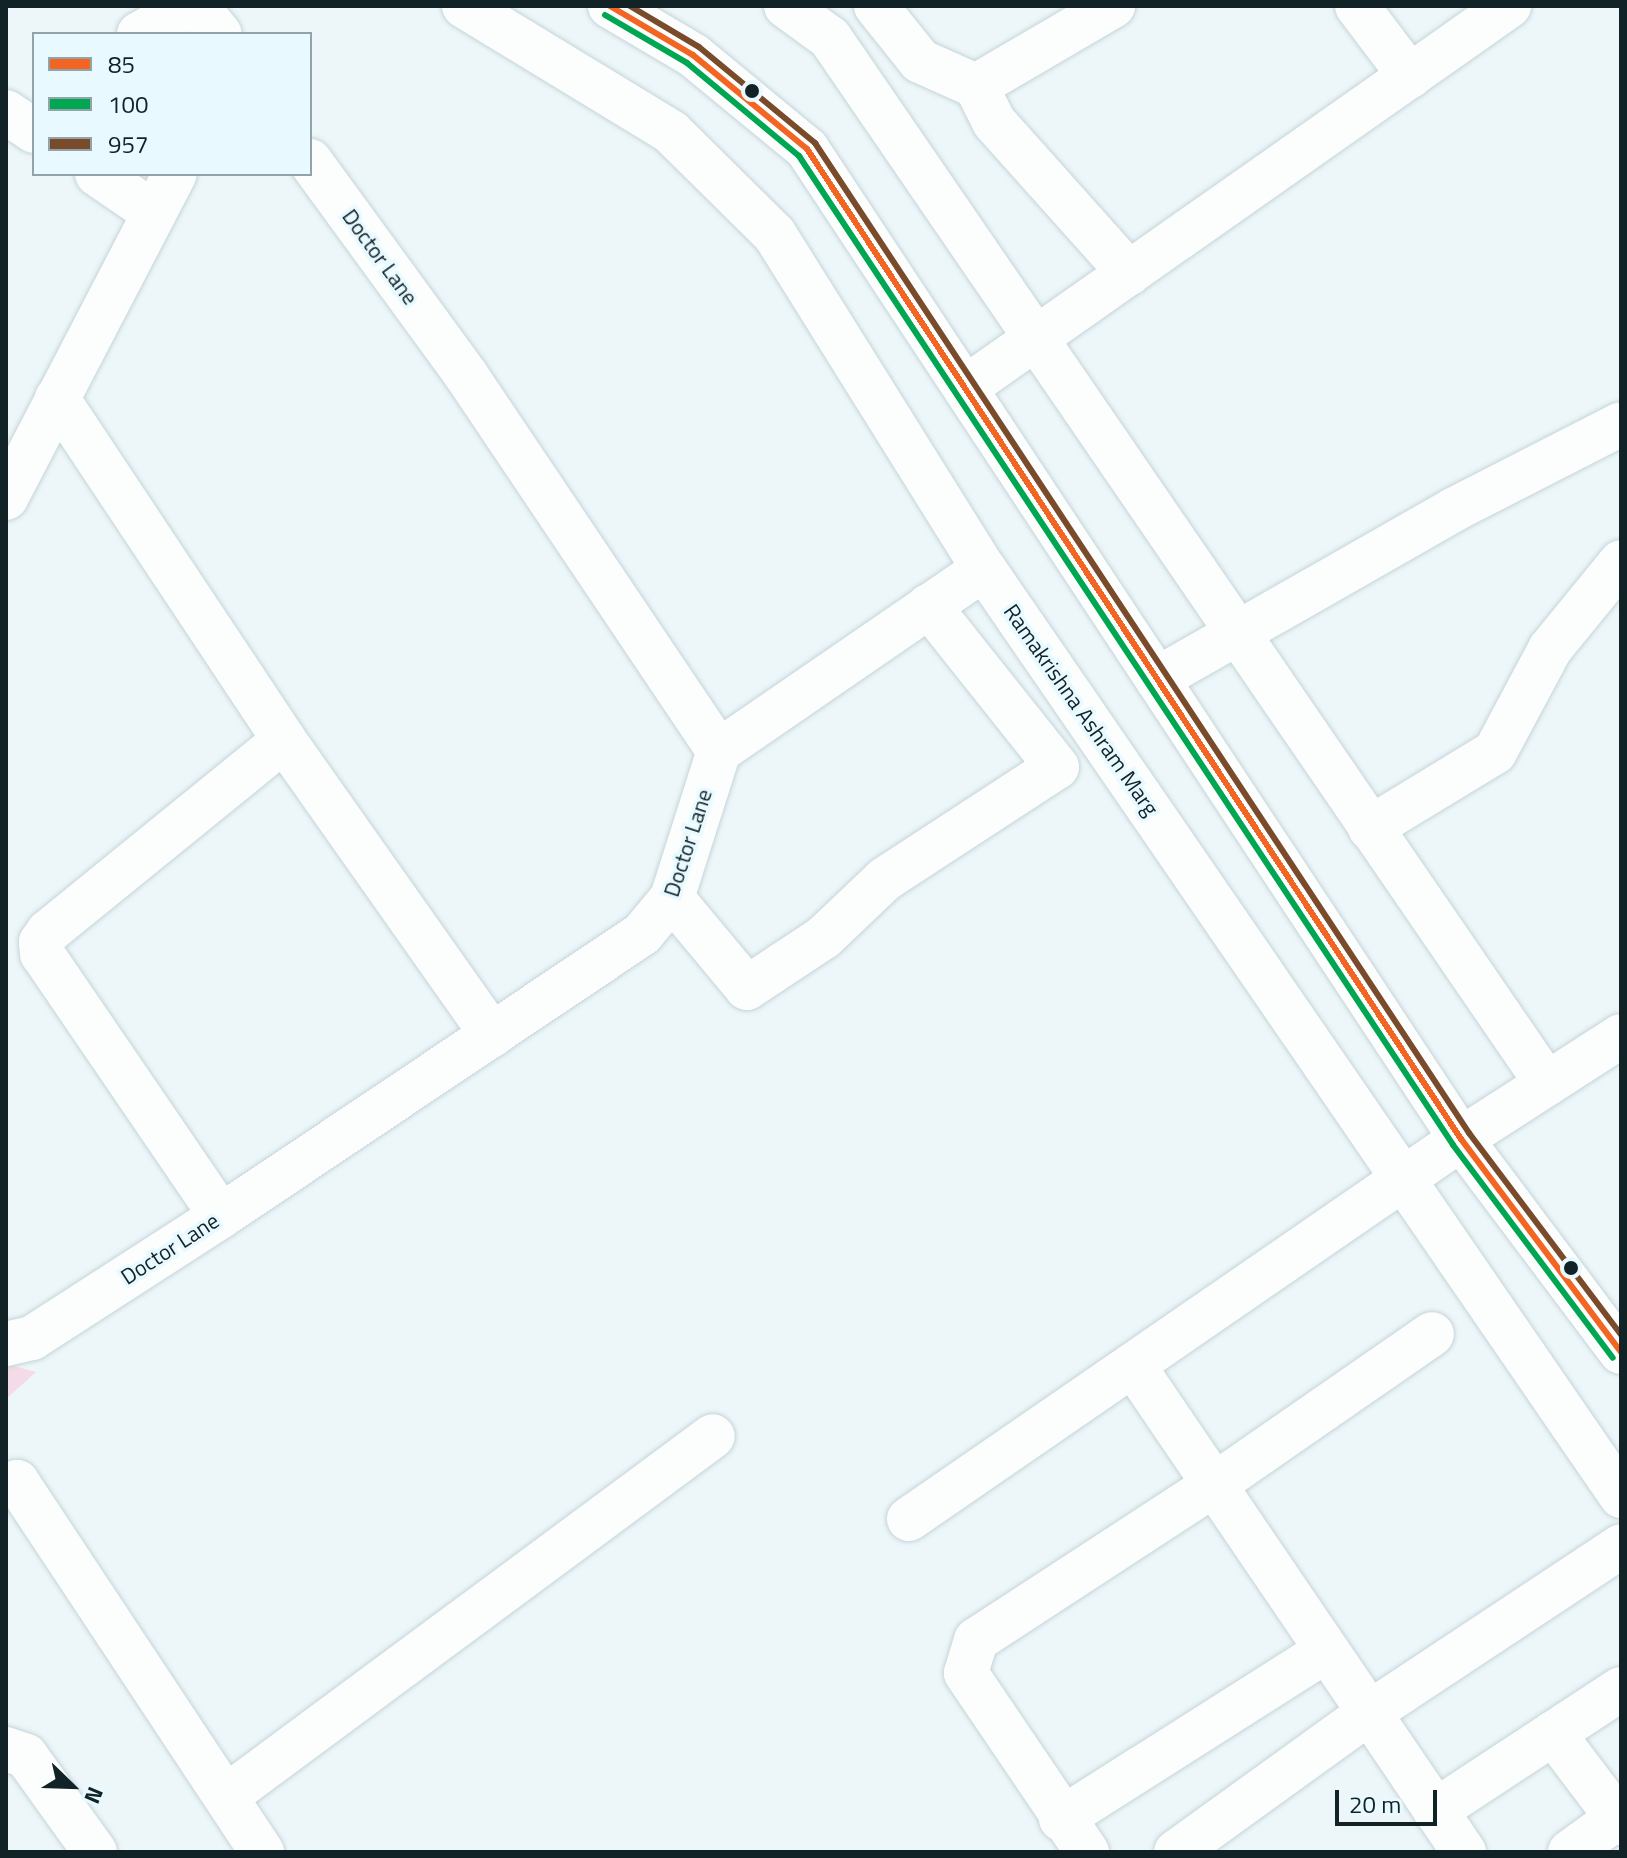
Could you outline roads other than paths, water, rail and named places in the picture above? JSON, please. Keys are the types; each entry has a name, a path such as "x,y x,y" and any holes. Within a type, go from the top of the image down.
{"street":[{"path":"143,32 190,6"},
{"path":"197,6 218,32"},
{"name":"Ramakrishna Ashram Marg","path":"464,6 671,132 775,235 984,569 1621,1496"},
{"path":"610,6 693,55 807,149 1461,1139 1621,1352"},
{"path":"786,6 830,38 1547,1084"},
{"path":"876,6 920,61 976,86 994,122 1129,273"},
{"path":"976,86 1113,6"},
{"path":"1357,6 1410,76"},
{"path":"965,388 1509,6"},
{"path":"32,94 6,110 32,130"},
{"name":"Doctor Lane","path":"6,1344 32,1338 221,1216 642,934 672,898 719,751 466,375 312,164"},
{"path":"100,176 154,213"},
{"path":"6,498 174,176"},
{"path":"57,398 284,740 492,1035"},
{"path":"1157,679 1235,631 1621,424"},
{"path":"1370,828 1495,752 1550,649 1621,562"},
{"path":"719,751 984,569"},
{"path":"672,898 747,988 824,937 885,879 1057,767 929,606"},
{"path":"221,1216 42,954 41,942 48,932 284,740"},
{"path":"909,1519 1461,1139 1621,1036"},
{"path":"1326,1651 1074,1835 966,1673 968,1657 976,1640 1214,1485 1432,1334"},
{"path":"1133,1365 1464,1852"},
{"path":"228,1795 713,1436"},
{"path":"6,1486 17,1482 228,1795 262,1852"},
{"path":"1176,1852 1369,1713 1621,1546"},
{"path":"1435,1811 1621,1689"},
{"path":"1553,1733 1620,1819 1570,1852"},
{"path":"6,1749 26,1756 95,1852"}]}
